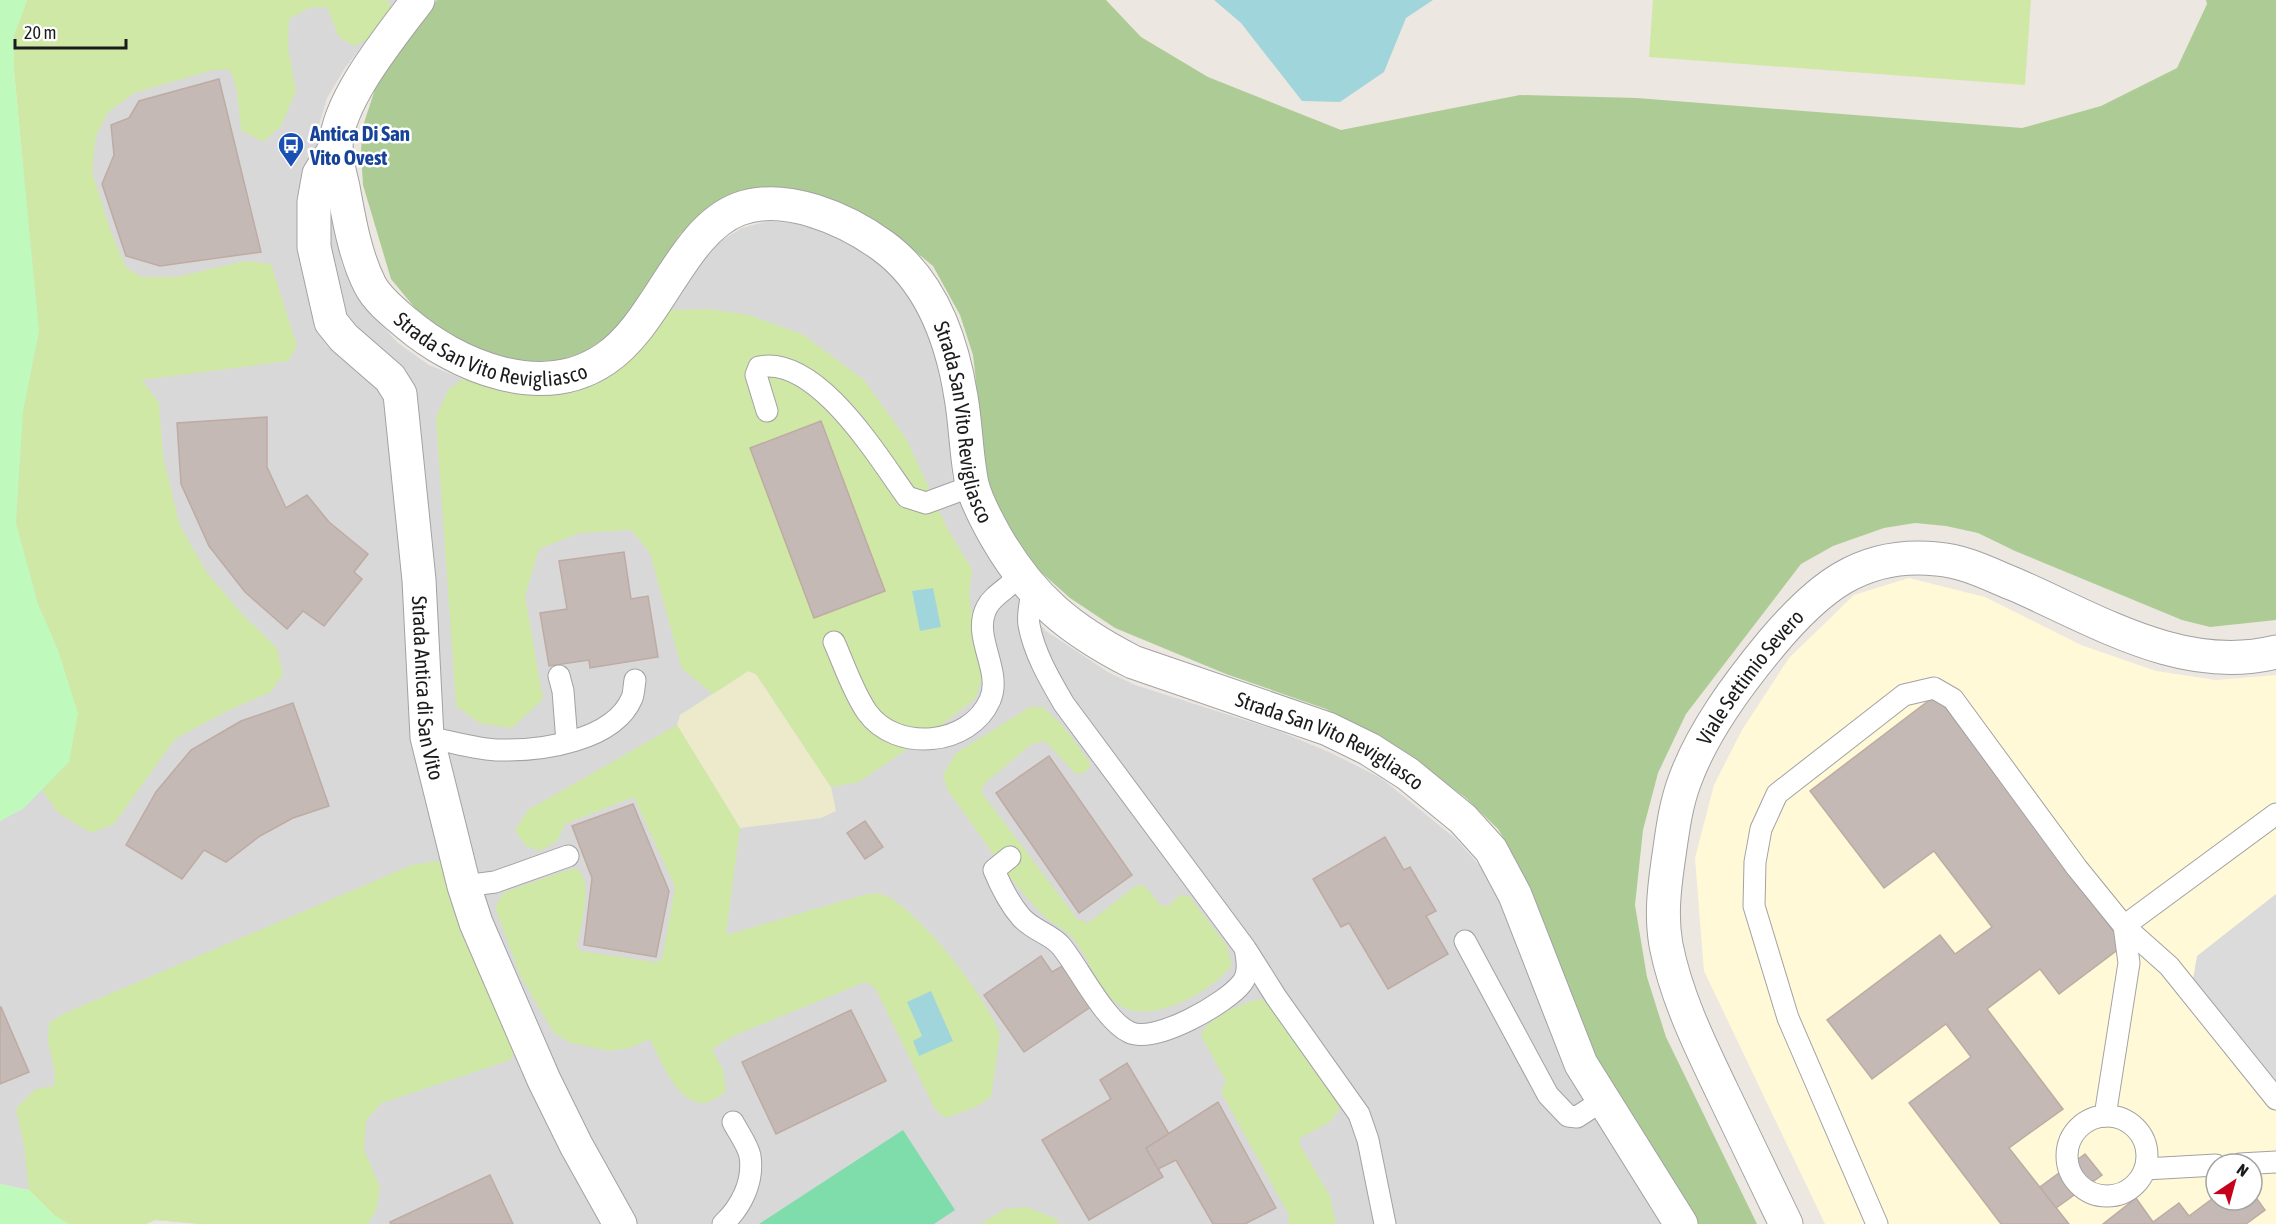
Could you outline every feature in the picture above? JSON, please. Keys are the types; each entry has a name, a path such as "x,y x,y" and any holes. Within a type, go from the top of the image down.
{"street":[{"name":"Strada San Vito Revigliasco","path":"418,0 340,117 336,147 356,247 371,287 394,313 425,339 454,357 529,378 573,375 606,359 655,305 697,242 716,221 739,209 764,203 791,206 841,221 883,246 912,272 935,306 961,393 972,486 989,525 1025,583 1071,626 1105,648 1133,662 1328,729 1369,749 1408,774 1463,819 1491,850 1515,894 1581,1064 1681,1224"},
{"name":"Strada Antica di San Vito","path":"336,147 320,174 314,202 314,247 331,322 344,338 390,378 400,394 418,580 427,737 464,886 476,923 544,1080 576,1145 620,1224"},
{"name":"Viale Settimio Severo","path":"1786,1224 1689,1020 1666,944 1662,900 1674,820 1685,780 1702,744 1731,699 1792,619 1827,587 1860,568 1898,559 1940,559 1980,570 2165,649 2213,659 2251,657 2276,652"}],"lane":[{"path":"767,411 756,375 759,367 771,365 812,383 831,396 907,497 926,503 972,486"},
{"path":"834,642 867,712 880,725 916,738 935,739 950,736 971,724 983,712 991,699 994,684 983,633 982,617 988,604 1025,583 1029,622 1036,647 1064,704 1245,948 1276,997 1359,1114 1368,1140 1385,1224"},
{"path":"559,676 563,691 567,742"},
{"path":"427,737 498,751 547,747 567,742 600,730 618,718 632,698 635,680"},
{"path":"1877,1224 1788,1018 1754,906 1755,862 1761,830 1777,794 1904,695 1934,688 1953,699 2077,868 2124,926 2169,966 2276,1099"},
{"path":"2124,926 2276,814"},
{"path":"464,886 495,882 568,856"},
{"path":"1010,857 994,870 1003,892 1022,919 1060,944 1106,1011 1129,1032 1143,1035 1163,1031 1181,1024 1229,995 1243,982 1248,966 1245,948"},
{"path":"2105,1116 2129,963 2124,926"},
{"path":"1466,941 1548,1095 1568,1116 1577,1117 1603,1100"},
{"path":"2105,1116 2118,1117 2139,1132 2147,1156 2145,1169 2139,1180 2129,1190 2110,1196 2090,1192 2079,1185 2071,1174 2067,1148 2072,1136 2086,1122 2105,1116"},
{"path":"723,1224 737,1211 748,1187 750,1156 734,1122"},
{"path":"2145,1169 2204,1166"}],"shaded area":[{"path":"27,0 398,0 345,68 327,98 318,128 319,155 342,265 358,299 398,343 429,365 463,379 498,387 544,392 701,262 719,242 742,228 768,221 799,224 831,235 859,249 888,272 912,302 932,344 949,423 952,476 964,506 1015,594 1046,631 1108,672 1135,685 1276,730 1329,752 1381,778 1456,839 1480,866 1499,896 1666,1224 201,1224 155,1220 146,1224 69,1224 29,1190 0,1184 0,821 24,808 16,523"},
{"path":"1909,578 1985,597 2081,645 2156,671 2216,680 2276,675 2276,1224 1825,1224 1704,971 1695,858 1714,785 1742,730 1789,658 1854,595"},
{"path":"748,671 756,674 831,787 836,811 821,818 740,828 677,725 680,715"},
{"path":"2276,894 2276,1086 2193,979 2197,956"}],"green space":[{"path":"0,0 27,0 14,35 14,71 39,331 23,412 16,523 38,604 58,650 78,713 69,762 24,808 0,821"},
{"path":"27,0 386,0 393,7 368,39 354,46 339,37 327,7 309,8 289,19 288,48 296,91 281,126 263,142 241,130 237,90 230,70 213,70 134,93 108,112 96,136 92,172 111,232 126,267 141,277 177,277 245,261 271,264 297,346 288,361 142,380 159,403 163,456 180,526 207,573 245,617 277,648 283,674 271,692 227,711 175,739 114,824 91,833 58,813 42,790 69,762 58,650 38,604 16,523 23,412 39,331 14,71 14,35"},
{"path":"437,0 1106,0 1141,37 1208,77 1341,130 1520,95 1637,98 2022,128 2101,106 2177,68 2207,4 2206,0 2276,0 2276,620 2210,627 2182,620 2015,551 1978,533 1946,526 1915,523 1884,528 1833,546 1801,564 1686,714 1658,773 1643,830 1635,905 1647,977 1666,1037 1757,1224 1697,1224 1610,1084 1591,1047 1509,847 1498,829 1466,798 1394,745 1326,709 1226,674 1115,628 1070,598 1034,566 1001,514 987,479 973,355 960,315 933,266 889,230 832,200 779,190 699,218 680,234 624,319 606,337 584,352 554,362 522,363 459,343 424,319 391,279 363,185 361,153 362,129 379,77"},
{"path":"1653,0 2031,0 2025,85 1649,57"},
{"path":"708,309 749,315 802,334 864,380 907,440 948,530 972,569 969,595 974,629 984,669 976,698 938,728 859,782 831,787 756,674 748,671 713,694 682,669 650,553 631,530 580,533 539,549 525,596 543,699 512,728 479,723 456,706 436,418 448,390 463,379 525,392 667,310"},
{"path":"1030,707 1043,707 1063,726 1091,764 1087,771 1077,775 1048,744 1042,741 1029,746 983,785 982,793 1077,919 1088,923 1137,885 1146,887 1160,905 1168,906 1180,895 1189,896 1227,946 1232,965 1211,985 1197,994 1165,1008 1149,1011 1134,1011 1113,1000 1071,936 1045,917 1031,903 948,791 943,775 956,753"},
{"path":"677,725 740,828 726,935 867,894 881,894 895,901 931,934 950,956 994,1020 1000,1035 991,1097 976,1107 945,1118 935,1109 875,988 865,982 733,1036 712,1049 723,1070 726,1092 705,1103 695,1101 678,1089 650,1039 630,1048 609,1051 571,1043 554,1033 520,975 495,907 504,892 577,869 582,876 586,895 577,946 580,951 654,962 660,961 663,955 675,887 634,797 565,824 557,841 540,851 526,846 515,830 528,810"},
{"path":"437,861 449,872 517,1045 510,1060 382,1103 366,1120 364,1150 380,1187 376,1211 367,1224 201,1224 155,1220 146,1224 69,1224 55,1216 29,1190 24,1146 16,1108 36,1089 54,1086 54,1069 48,1040 50,1022 65,1013 412,865"},
{"path":"1261,999 1279,1016 1339,1100 1340,1109 1330,1122 1300,1138 1300,1145 1330,1196 1336,1224 1288,1224 1289,1215 1221,1092 1226,1081 1201,1036 1209,1024 1217,1018 1236,1007"},
{"path":"903,1130 955,1210 934,1224 759,1224"},
{"path":"0,1184 29,1190 55,1216 69,1224 0,1224"},
{"path":"1026,1207 1057,1219 1059,1224 981,1224 1005,1209"}],"water":[{"path":"1214,0 1433,0 1406,18 1384,72 1340,102 1302,101 1241,23"},
{"path":"933,588 941,627 920,631 912,591"},
{"path":"931,991 953,1041 919,1056 913,1041 922,1036 907,1002"}],"building":[{"path":"219,79 261,252 160,266 126,256 102,184 114,155 111,125 129,118 139,101"},
{"path":"267,417 267,467 286,508 307,495 329,522 368,554 354,572 362,579 324,626 303,611 287,629 245,592 209,546 181,484 177,423"},
{"path":"821,421 885,591 814,618 750,448"},
{"path":"624,552 631,599 648,596 658,657 590,668 589,660 549,666 540,613 567,609 559,561"},
{"path":"1936,695 2124,945 2059,994 2040,969 1987,1009 2063,1109 2009,1148 2069,1224 2001,1224 1909,1103 1971,1057 1946,1024 1872,1079 1827,1020 1940,935 1955,954 1992,927 1934,851 1884,888 1810,791"},
{"path":"293,703 329,806 293,818 260,836 226,862 204,850 182,879 126,845 156,792 191,750 241,721"},
{"path":"1049,756 1132,875 1079,913 996,793"},
{"path":"633,804 669,891 656,957 584,945 592,878 572,826"},
{"path":"865,821 883,847 865,859 847,833"},
{"path":"1385,837 1404,870 1410,867 1436,911 1426,916 1448,954 1388,989 1349,923 1341,927 1313,879"},
{"path":"1041,956 1052,972 1064,965 1092,1006 1024,1052 984,995"},
{"path":"0,1008 29,1072 0,1084"},
{"path":"851,1010 886,1081 776,1134 742,1062"},
{"path":"1127,1063 1169,1134 1146,1148 1163,1177 1089,1220 1042,1140 1111,1099 1100,1080"},
{"path":"1218,1102 1276,1208 1245,1224 1213,1224 1176,1160 1158,1169 1146,1148"},
{"path":"2085,1154 2102,1175 2056,1208 2040,1187"},
{"path":"490,1175 513,1224 391,1224 390,1222"},
{"path":"2136,1198 2153,1222 2179,1203 2189,1216 2204,1205 2204,1212 2262,1212 2246,1224 2103,1224"}],"place":[{"name":"Antica Di San Vito Ovest","path":"291,168"}]}
